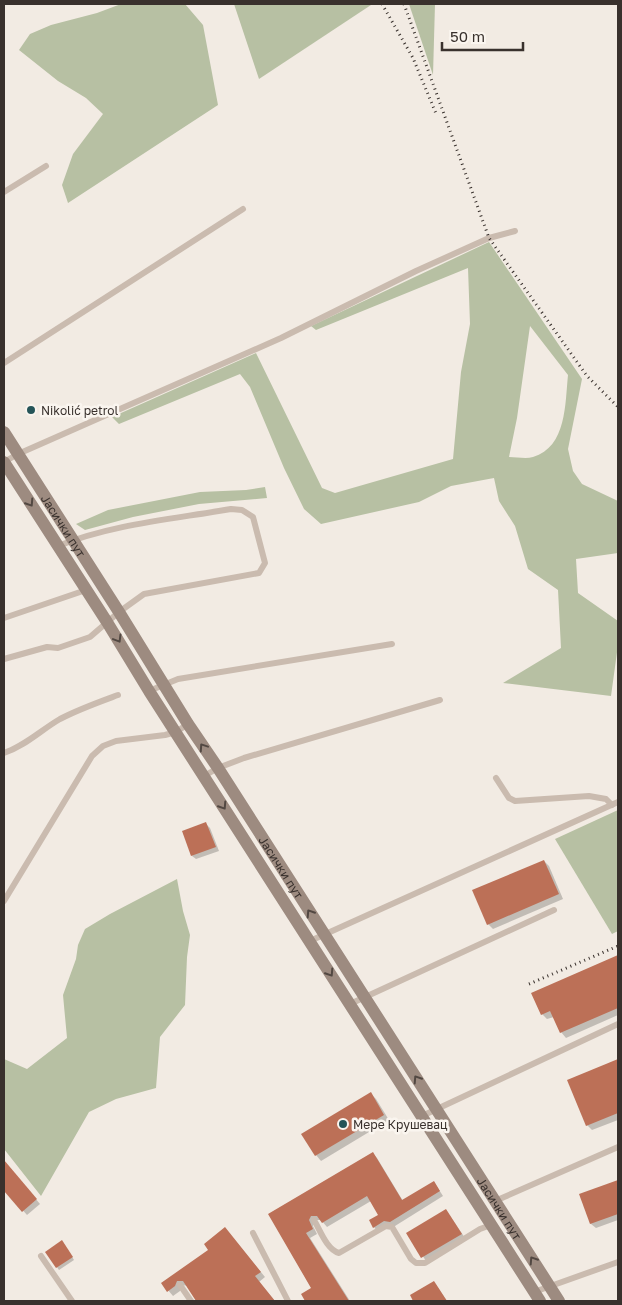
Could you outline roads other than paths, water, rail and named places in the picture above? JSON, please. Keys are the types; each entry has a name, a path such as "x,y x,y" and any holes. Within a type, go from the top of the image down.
{"main road":[{"name":"Јасички пут","path":"4,432 188,724 559,1301"},
{"name":"Јасички пут","path":"4,462 537,1297"},
{"path":"466,1185 480,1177"},
{"path":"491,1225 508,1221"}],"lane":[{"path":"4,192 46,166"},
{"path":"4,363 243,209"},
{"path":"4,462 18,454 281,338 464,249 489,238 515,231"},
{"path":"4,659 39,648 58,648 90,637 144,594 259,573 265,563 253,516 242,510 231,509 128,526 72,540 58,546"},
{"path":"4,618 86,590"},
{"path":"149,691 178,680 392,644"},
{"path":"4,753 21,746 50,725 71,713 118,695"},
{"path":"204,776 218,768 244,758 440,700"},
{"path":"4,901 92,756 103,746 116,741 176,732 188,724"},
{"path":"496,778 509,798 516,801 589,796 606,799 615,804"},
{"path":"310,942 615,804"},
{"path":"350,1004 554,910"},
{"path":"422,1116 618,1024"},
{"path":"495,1201 618,1148"},
{"path":"314,1220 333,1251 339,1253 389,1226 393,1229 411,1259 419,1264 425,1263 491,1225"},
{"path":"253,1232 288,1301"},
{"path":"41,1256 72,1301"},
{"path":"537,1297 550,1286 618,1262"},
{"path":"180,1285 191,1301"}],"railway":[{"path":"382,4 413,58 437,116"},
{"path":"404,4 489,238 587,376 618,407"},
{"path":"529,984 618,946"}],"place":[{"name":"Nikolić petrol","path":"31,410"},
{"name":"Мере Крушевац","path":"343,1124"}]}
